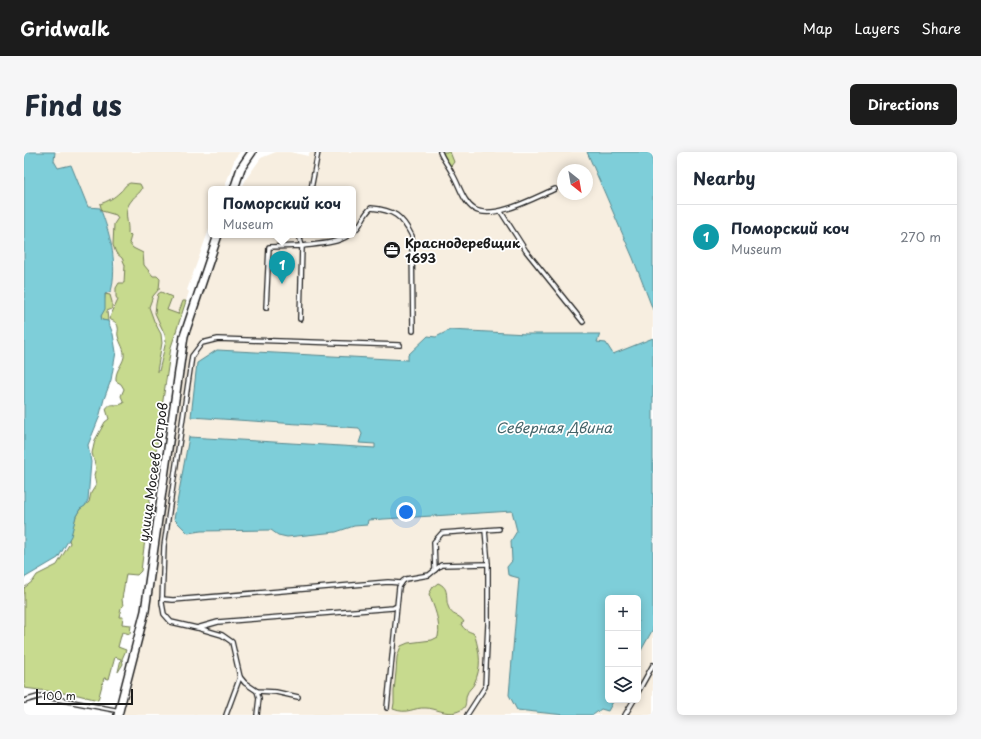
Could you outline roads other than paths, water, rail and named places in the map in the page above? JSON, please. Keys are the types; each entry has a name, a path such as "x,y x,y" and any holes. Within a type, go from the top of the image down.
{"street":[{"path":"235,186 241,168 252,152"},
{"name":"улица Мосеев Остров","path":"119,713 145,611 184,336 217,238"}],"lane":[{"path":"312,186 318,152"},
{"path":"440,152 465,198 474,210 486,214 501,212 555,189"},
{"path":"356,230 365,214 372,208 384,209 394,213 406,224 412,236 413,331"},
{"path":"501,212 526,251 583,322"},
{"path":"300,238 302,246 300,319"},
{"path":"266,308 269,247 302,246 324,243 342,238"},
{"path":"298,697 276,692 258,691 245,683 240,677 232,642 222,635 171,622 164,614 162,599 164,546 192,356 202,343 218,339 400,345"},
{"path":"435,570 434,542 442,533 499,529"},
{"path":"467,715 485,687 488,624 488,564 485,530"},
{"path":"387,708 399,587 401,583 406,579 429,575 442,565 488,564"},
{"path":"162,599 173,600 388,582 401,583"},
{"path":"197,628 218,622 393,608 397,606"},
{"path":"641,687 653,665"},
{"path":"226,715 240,677"},
{"path":"257,715 259,698 258,691"},
{"path":"24,701 41,696 119,713"},
{"path":"625,715 632,703"}],"water":[{"path":"24,152 55,152 54,161 58,168 71,165 88,207 100,208 110,237 114,267 111,291 105,294 105,309 101,316 102,320 108,321 113,334 116,352 111,380 99,418 88,445 91,462 88,500 76,516 71,536 58,558 24,578"},
{"path":"587,152 653,152 653,310 633,258"},
{"name":"Северная Двина","path":"450,330 527,334 600,334 597,342 606,343 613,354 653,338 653,629 641,651 641,595 605,595 605,703 612,703 608,711 601,709 593,715 564,715 517,710 509,695 519,578 508,575 507,567 512,561 511,541 517,531 512,511 368,520 367,525 354,526 336,532 287,537 278,535 271,530 201,531 188,533 174,519 189,437 375,448 375,444 359,443 362,434 359,428 191,417 197,363 217,350 408,360 408,355 428,336 436,337"}],"place":[{"name":"Краснодеревщик 1693","path":"392,250"},
{"name":"Поморский коч","path":"282,284"}]}
